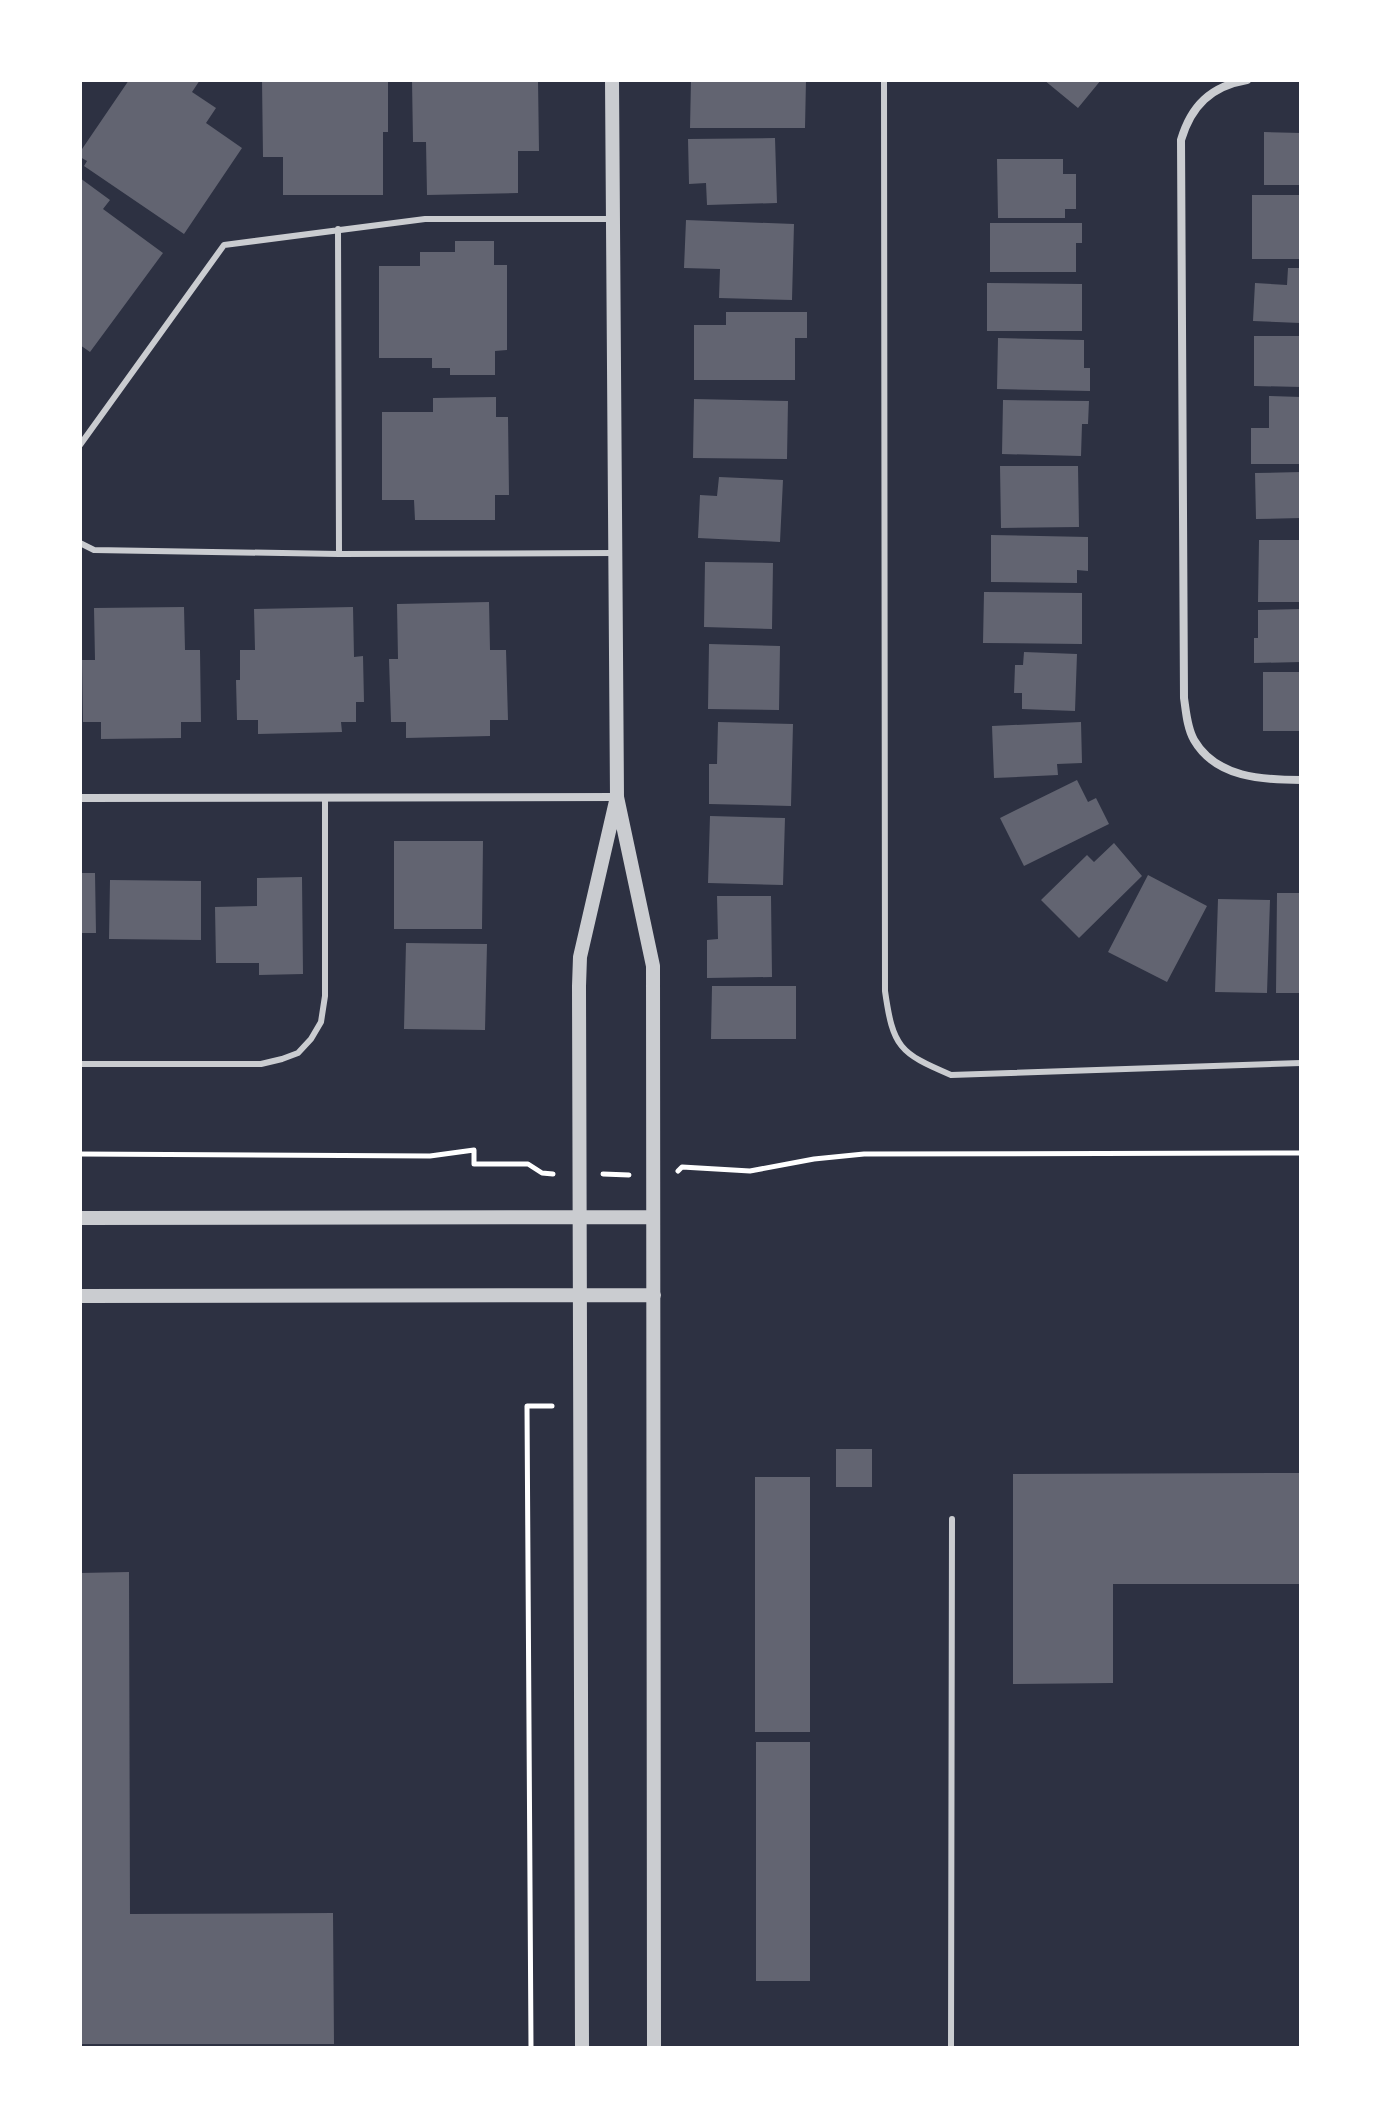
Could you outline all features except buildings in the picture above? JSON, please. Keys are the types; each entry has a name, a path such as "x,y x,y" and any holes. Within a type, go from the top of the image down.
{"street":[{"path":"612,80 617,797 653,966 654,2048"},
{"path":"1247,80 1210,92 1195,107 1181,140 1184,698 1193,740 1207,756 1247,777 1301,780"},
{"path":"80,798 617,797"},
{"path":"582,2048 578,1295 580,957 617,797"},
{"path":"80,1218 653,1217"},
{"path":"80,1296 654,1295"}],"lane":[{"path":"884,80 885,991 890,1028 897,1042 919,1061 951,1075 1301,1063"},
{"path":"80,445 224,245 425,219 613,219"},
{"path":"338,229 339,554"},
{"path":"80,543 94,550 339,554 615,553"},
{"path":"80,1064 261,1064 298,1053 311,1039 321,1022 325,996 325,797"},
{"path":"951,2048 952,1519"}],"path":[{"path":"80,1154 430,1156 474,1150 474,1164 528,1164"},
{"path":"672,1175 682,1167 750,1171 814,1159 864,1154 1301,1153"},
{"path":"531,2048 527,1406 552,1406"}]}
